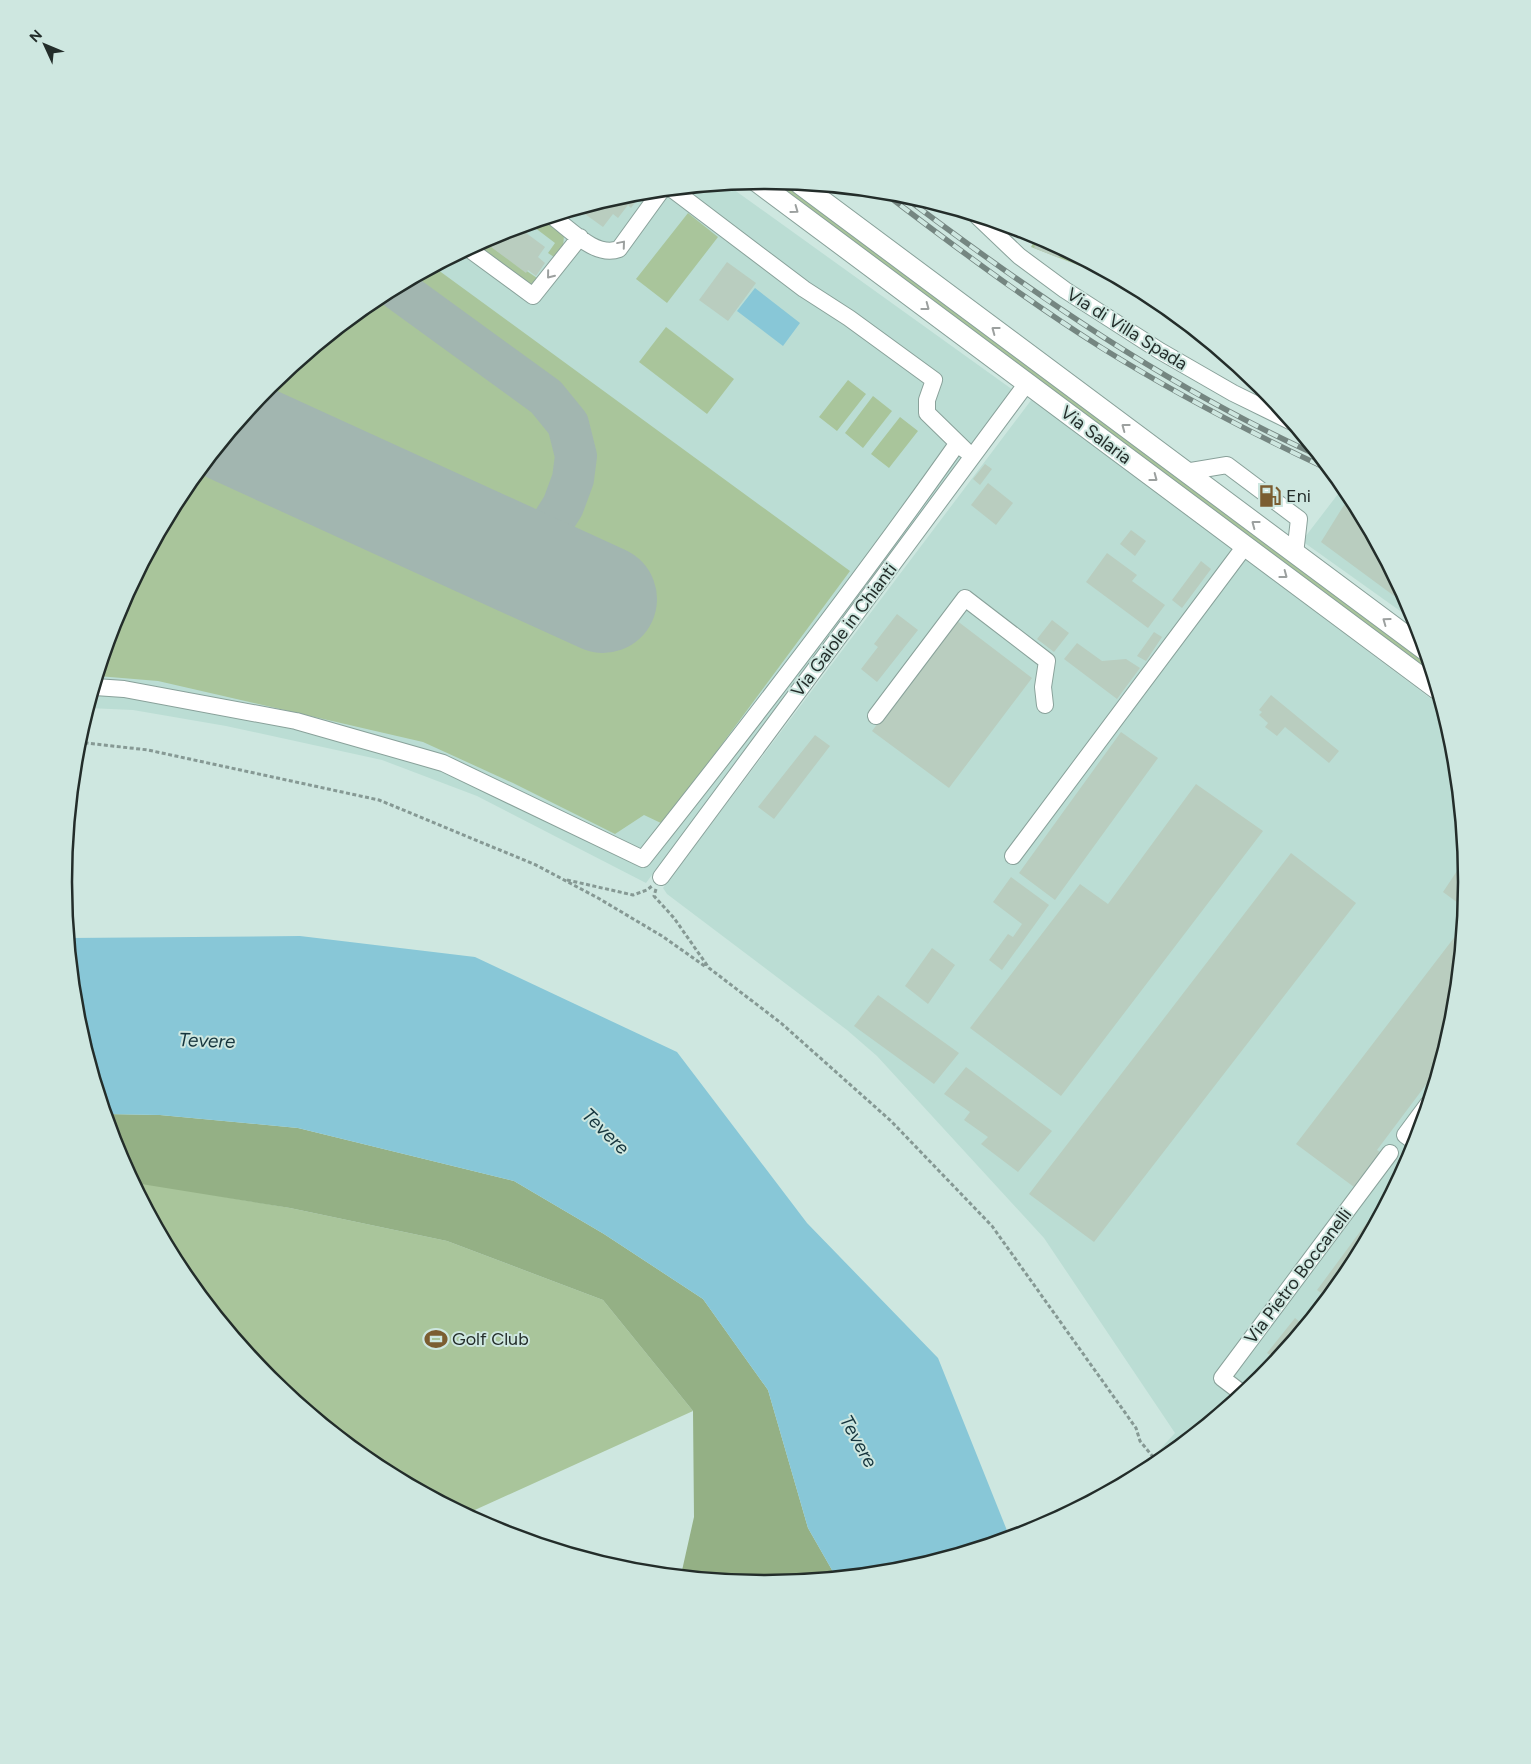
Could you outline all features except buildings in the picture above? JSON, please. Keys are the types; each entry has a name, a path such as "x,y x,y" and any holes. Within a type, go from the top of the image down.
{"main road":[{"name":"Via Salaria","path":"767,189 1429,683"},
{"name":"Via Salaria","path":"808,190 1416,643"}],"street":[{"path":"679,195 804,289 849,318 934,380 927,400 927,413 957,444 973,456"},
{"path":"559,221 597,249 609,253 619,249 656,198"},
{"name":"Via di Villa Spada","path":"987,226 1026,262 1160,352 1233,393 1277,415"},
{"path":"475,253 533,296 580,237"},
{"name":"Via Gaiole in Chianti","path":"661,877 1027,383"},
{"path":"101,687 124,689 296,721 443,764 643,859 776,691 957,444"},
{"path":"1185,472 1227,465 1299,519 1295,554"},
{"path":"1013,856 1245,546"},
{"path":"876,716 965,598 1047,661 1043,687 1045,705"},
{"path":"1409,1138 1405,1135 1416,1120"},
{"name":"Via Pietro Boccanelli","path":"1237,1389 1222,1378 1390,1153"}],"path":[{"path":"87,743 148,750 379,800 536,865 662,936 709,968 781,1023 891,1121 992,1226 1136,1428 1140,1441 1153,1457"},
{"path":"561,878 633,895 648,890 661,877"},
{"path":"661,877 654,896 674,918 709,968"}],"shaded area":[{"path":"734,190 1013,390 646,883 477,796 382,760 226,726 133,710 95,708 109,659 125,617 165,535 189,497 244,425 275,392 309,361 380,306 459,260 543,226 630,202 675,195"},
{"path":"1032,399 1435,701 1453,792 1458,882 1453,972 1435,1061 1422,1105 1406,1147 1366,1229 1342,1267 1287,1339 1256,1372 1222,1403 1154,1456 1175,1433 1044,1238 877,1056 847,1030 667,894 663,888"},
{"path":"1338,494 1341,495 1387,575 1405,614 1302,541"}],"green space":[{"path":"780,189 796,190 1422,660 1427,674"},
{"path":"688,213 718,237 667,303 636,279"},
{"path":"549,224 564,235 563,248 538,282 530,286 480,251 491,246 537,278 554,257 548,253 555,243 536,229"},
{"path":"1033,243 1089,270 1031,247"},
{"path":"439,271 850,571 663,824 644,815 615,834 513,783 423,742 158,681 104,676 125,617 144,575 165,535 212,466 601,640 636,569 577,544 569,532 587,477 590,463 590,448 579,415 567,394 416,284"},
{"path":"388,301 528,401 541,413 554,432 558,446 558,457 549,493 536,512 528,517 517,519 263,405 309,361 344,332"},
{"path":"666,327 734,379 707,414 639,362"},
{"path":"848,380 866,394 837,431 819,417"},
{"path":"873,396 892,411 863,448 845,433"},
{"path":"900,417 918,431 889,468 871,454"},
{"path":"112,1114 160,1115 298,1128 514,1181 604,1234 703,1299 768,1390 808,1528 833,1572 766,1575 720,1574 682,1570 694,1517 693,1411 603,1300 447,1241 290,1208 142,1184"},
{"name":"Golf Club","path":"141,1182 290,1208 447,1241 603,1300 693,1411 474,1510 419,1482 380,1458 344,1432 275,1372 244,1339 189,1267 165,1228"}],"water":[{"path":"755,288 800,323 783,346 737,311"},
{"name":"Tevere","path":"300,936 475,957 677,1052 807,1223 938,1358 1007,1531 945,1551 901,1562 833,1572 808,1528 768,1390 703,1299 604,1234 514,1181 298,1128 160,1115 112,1114 96,1061 86,1017 78,972 75,938"}],"taxiway":[{"path":"402,292 546,397 568,424 576,456 573,479 563,506 551,525 536,542 523,550 496,549"}],"runway":[{"path":"238,432 603,599"}],"railway":[{"path":"895,201 1018,292 1102,348 1215,413 1318,464"},
{"path":"916,206 999,267 1154,369 1208,400 1307,450"}],"place":[{"name":"Eni","path":"1270,496"},
{"name":"Golf Club","path":"436,1339"}]}
